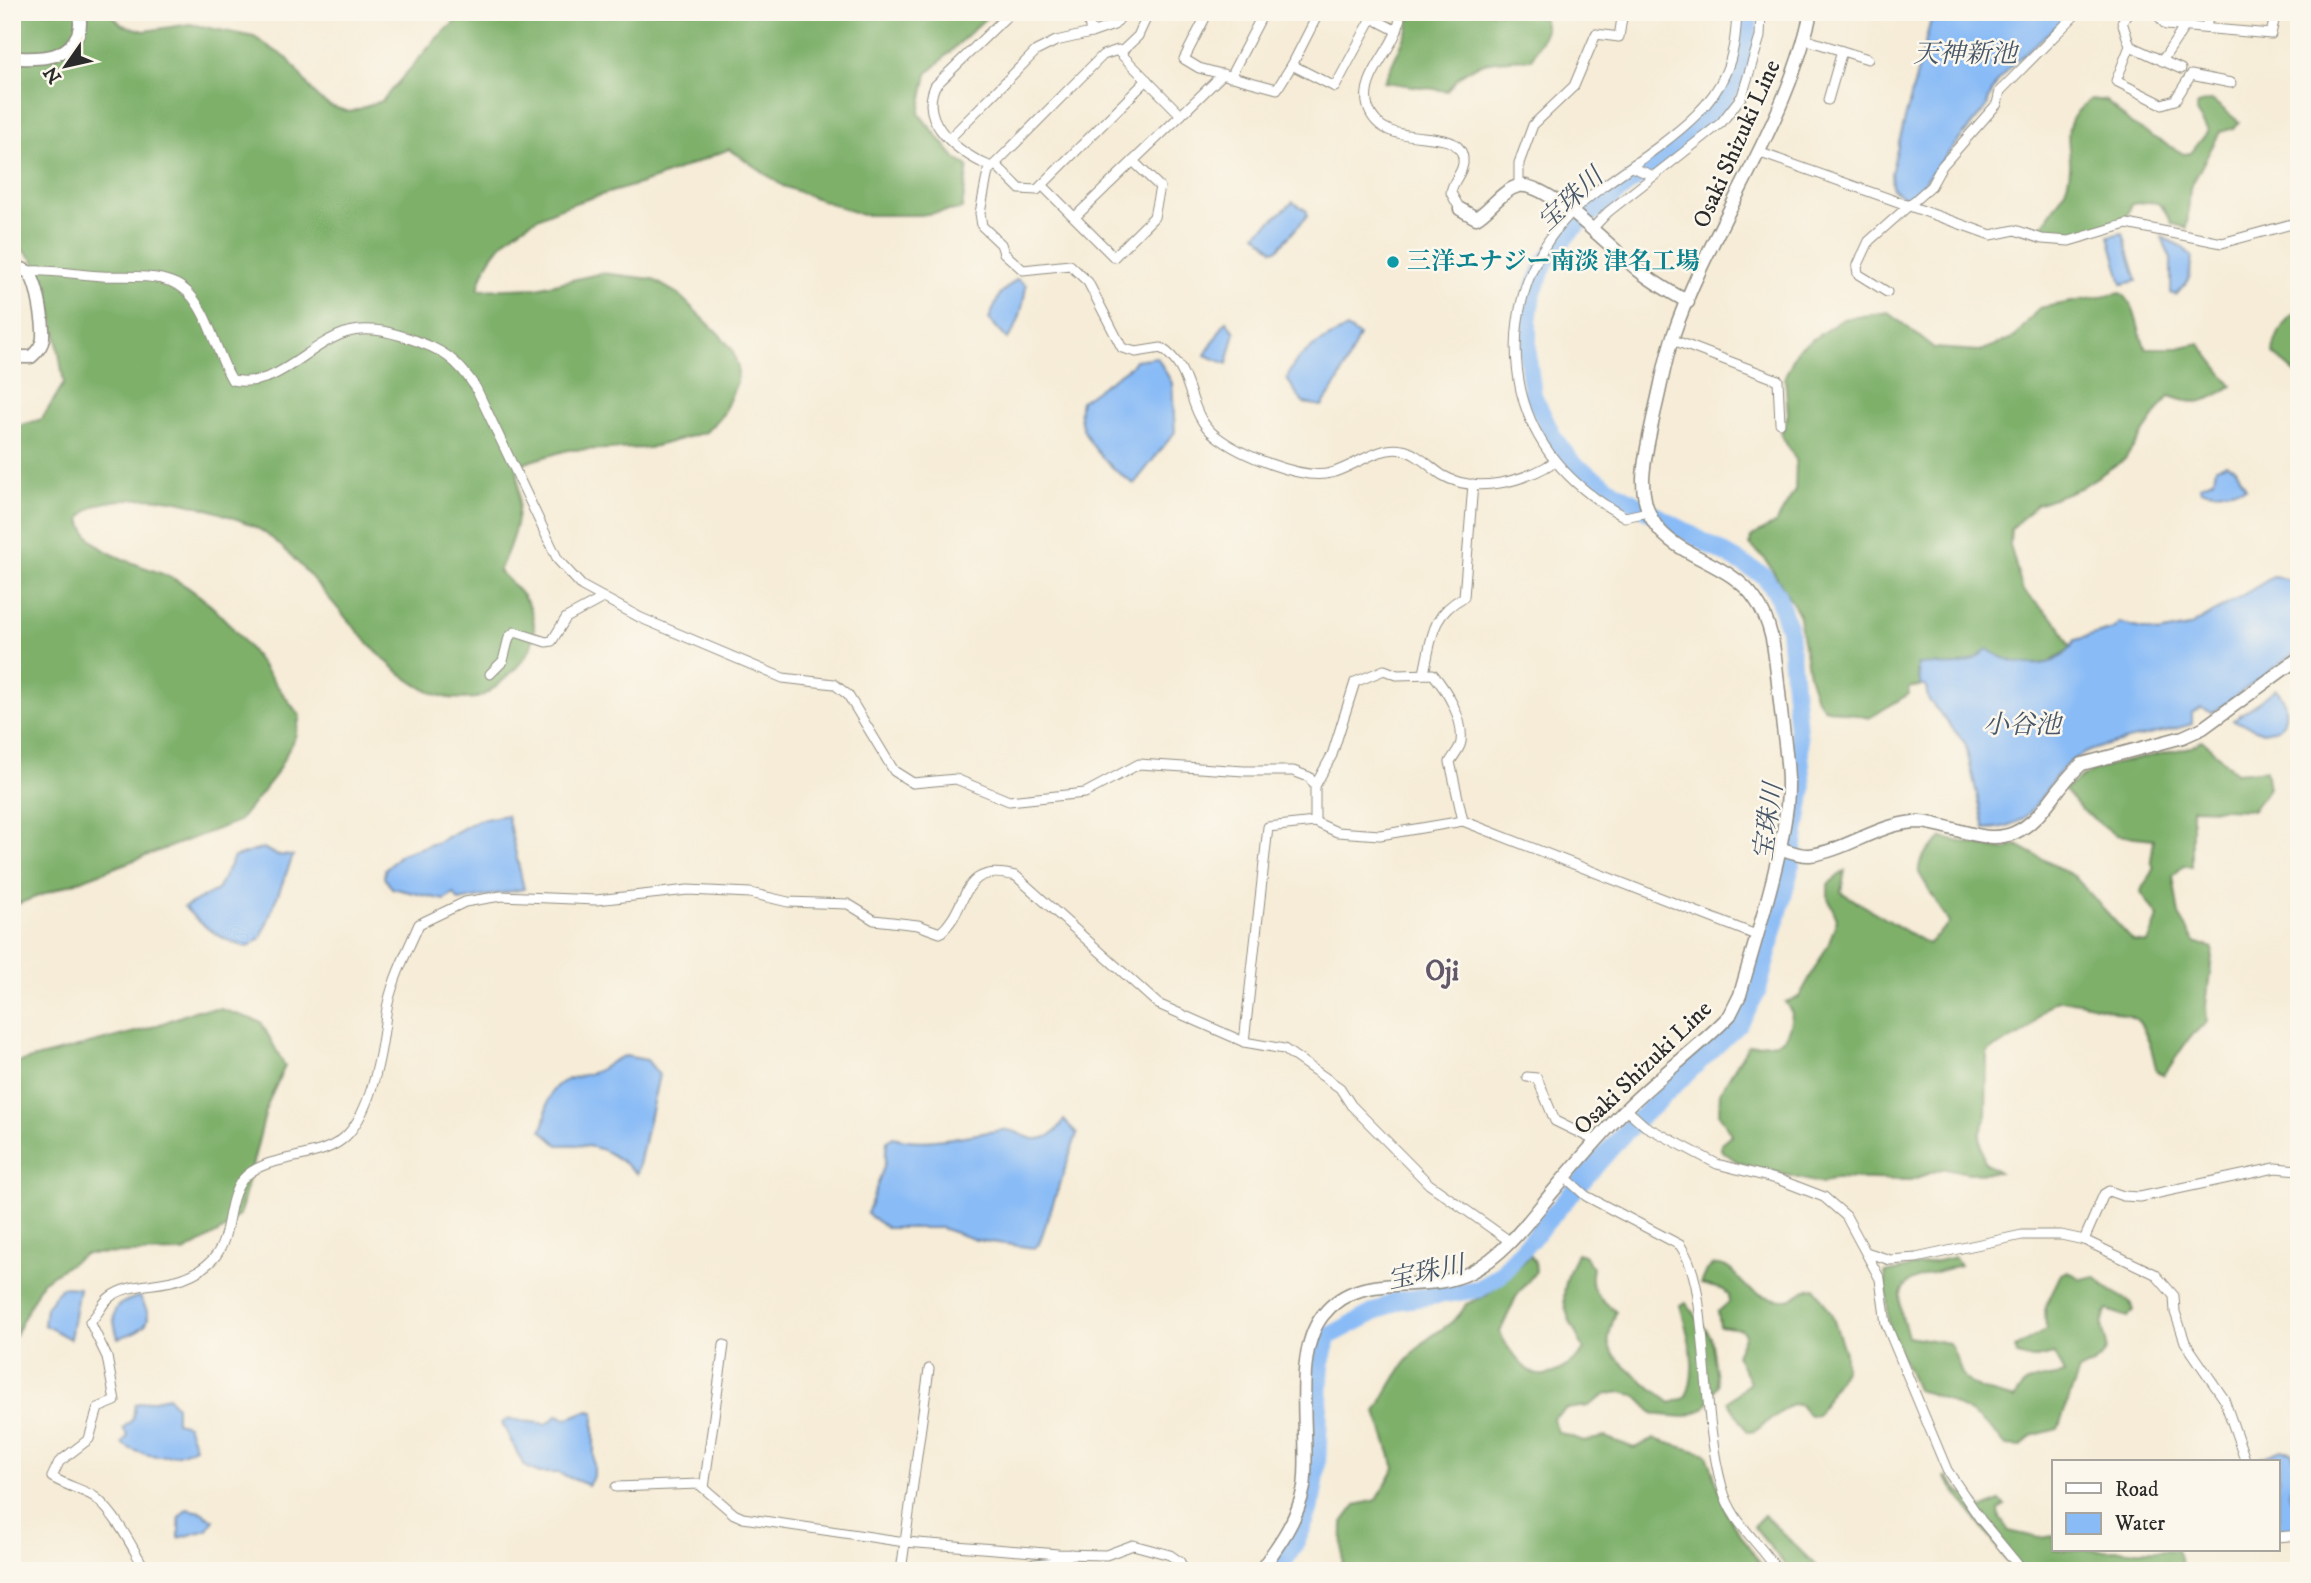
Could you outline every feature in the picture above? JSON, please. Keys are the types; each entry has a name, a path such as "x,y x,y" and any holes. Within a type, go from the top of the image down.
{"main road":[{"path":"12,58 47,58 65,51 78,33 81,21 78,12"},
{"name":"Osaki Shizuki Line","path":"1260,1571 1284,1538 1304,1487 1309,1355 1314,1330 1324,1314 1338,1301 1359,1290 1452,1279 1471,1273 1511,1242 1569,1180 1596,1141 1730,1015 1740,995 1782,848 1787,804 1774,645 1767,618 1754,597 1741,584 1676,547 1643,509 1645,458 1672,340 1785,93 1811,12"},
{"path":"1460,209 1476,218 1506,192 1519,187 1534,188 1573,215 1650,279 1688,302"},
{"path":"12,265 27,271 40,295 38,312 43,337 38,350 31,357 12,357"},
{"path":"1782,848 1802,855 1813,855 1900,824 1920,822 1983,836 2011,834 2029,825 2070,774 2082,764 2183,737 2203,728 2299,658"}],"street":[{"path":"1011,12 935,86 930,98 934,121 949,139 967,157 993,166 1020,189 1037,190 1147,80"},
{"path":"1087,12 1091,33"},
{"path":"949,139 1036,51 1056,41 1114,25 1125,12"},
{"path":"1149,12 1138,36 1120,52 1103,55 993,166 979,213 982,226 1001,244 1004,253 1023,270 1070,265 1088,282 1122,348 1136,352 1161,348 1175,357 1184,370 1205,425 1242,454 1314,474 1330,474 1390,450 1401,450 1446,477 1473,484 1532,476 1554,462"},
{"path":"1208,12 1184,59 1226,76 1277,89 1319,12"},
{"path":"1075,218 1181,115 1226,76 1264,12"},
{"path":"1400,12 1397,30 1368,88 1368,105 1374,120 1391,133 1448,141 1458,147 1463,165 1451,193 1460,209"},
{"path":"1519,187 1519,163 1533,125 1574,86 1596,34 1619,37 1623,12"},
{"path":"1643,509 1625,517 1596,501 1554,462 1526,408 1519,379 1516,342 1519,306 1532,270 1546,243 1573,215 1678,132 1710,101 1725,75 1736,39 1737,12"},
{"path":"1590,229 1721,123 1742,96 1760,37 1761,12"},
{"path":"1887,292 1868,283 1858,274 1857,267 1869,241 1931,186 1942,166 1997,104 2000,92 2078,12"},
{"path":"2129,12 2122,22 2130,46 2116,81 2162,104 2175,100 2191,75 2231,83"},
{"path":"2155,12 2166,25 2270,34 2276,12"},
{"path":"2206,28 2209,12"},
{"path":"1292,65 1335,87 1372,18 1397,30"},
{"path":"2162,61 2185,26"},
{"path":"1804,40 1868,59"},
{"path":"2130,46 2181,69"},
{"path":"1828,100 1842,51"},
{"path":"1120,52 1181,115"},
{"path":"1758,152 1991,235 2015,230 2042,239 2066,242 2127,224 2222,243 2299,222"},
{"path":"1042,185 1114,257 1154,217 1160,187 1133,161"},
{"path":"1631,167 1654,176"},
{"path":"27,271 141,276 181,288 191,295 208,320 223,364 232,380 256,381 282,372 347,332 388,332 441,351 460,365 476,388 558,560 582,586 641,618 783,678 834,684 848,695 894,771 913,783 956,779 1009,801 1085,793 1139,764 1231,771 1293,771 1309,777 1315,786"},
{"path":"1672,340 1779,380 1780,423"},
{"path":"1424,673 1435,628 1445,607 1464,597 1473,484"},
{"path":"490,674 503,661 509,636 515,632 546,642 552,640 566,618 603,598"},
{"path":"1315,822 1315,786 1332,755 1355,682 1384,670 1397,675 1433,674 1442,684 1459,721 1461,744 1450,762 1463,821"},
{"path":"1244,1042 1268,827 1315,822 1338,832 1380,835 1463,821 1756,935"},
{"path":"146,1571 114,1518 94,1496 68,1488 52,1477 58,1462 89,1439 98,1408 115,1401 107,1357 90,1322 109,1298 128,1289 177,1280 214,1259 233,1198 244,1177 260,1168 326,1149 347,1135 365,1101 401,967 419,925 465,902 501,896 596,900 688,890 750,892 788,902 848,904 874,920 918,925 940,933 951,924 970,882 988,873 1016,876 1040,894 1060,917 1145,996 1244,1042 1284,1049 1340,1088 1351,1105 1429,1184 1511,1242"},
{"path":"1527,1077 1536,1078 1555,1121 1596,1141"},
{"path":"1629,1111 1645,1126 1717,1164 1780,1180 1824,1197 1846,1216 1880,1279 1886,1324 1947,1470 1981,1520 2024,1571"},
{"path":"2084,1240 2105,1194 2109,1191 2123,1196 2140,1197 2275,1168 2299,1170"},
{"path":"1569,1180 1586,1196 1680,1245 1688,1257 1699,1311 1722,1487 1743,1530 1762,1547 1778,1571"},
{"path":"1866,1252 1890,1260 1916,1258 2022,1235 2061,1235 2084,1240 2155,1274 2174,1296 2175,1312 2185,1342 2224,1399 2245,1460"},
{"path":"704,1488 723,1345"},
{"path":"901,1571 929,1369"},
{"path":"616,1487 699,1484 734,1514 743,1518 905,1542 1105,1555 1133,1545 1170,1555 1180,1562 1184,1571"},
{"path":"2280,1537 2299,1535"},
{"path":"1015,1571 1030,1563 1057,1562 1071,1554"}],"green space":[{"path":"12,12 109,12 122,25 145,31 190,24 254,37 288,59 318,98 330,106 350,112 382,101 437,38 455,22 459,12 992,12 927,74 919,114 956,159 968,166 962,209 920,215 862,215 783,186 729,149 654,179 548,213 524,226 504,242 488,263 478,290 537,288 602,273 652,279 678,294 718,333 732,349 738,368 737,382 723,414 706,432 649,448 568,450 517,465 517,520 499,571 528,604 534,621 533,637 530,649 521,662 498,685 482,696 468,699 444,697 420,687 374,649 290,554 262,531 248,524 202,507 163,499 112,501 86,512 81,518 85,531 105,550 174,579 212,606 243,641 300,716 295,737 275,776 239,821 12,906 12,428 42,419 64,383 48,287 32,258 12,241"},
{"path":"1410,12 1542,12 1546,30 1532,59 1484,63 1465,72 1447,91 1384,82 1408,30"},
{"path":"2091,99 2106,101 2131,124 2184,154 2191,153 2208,131 2196,112 2198,104 2212,100 2239,122 2234,128 2220,132 2190,188 2187,228 2172,224 2161,205 2147,202 2131,204 2127,217 2090,233 2068,238 2041,231 2067,184 2070,172 2068,140 2072,120"},
{"path":"2121,293 2131,304 2146,348 2178,348 2199,343 2232,386 2202,401 2169,396 2125,459 2080,488 2037,504 2011,529 2010,545 2023,591 2059,624 2071,648 2049,663 2021,665 1995,654 1948,668 1937,664 1917,671 1921,686 1909,688 1909,694 1869,718 1824,708 1815,696 1809,674 1798,612 1766,560 1750,545 1751,537 1776,523 1795,490 1796,460 1781,435 1788,414 1785,376 1798,349 1843,319 1888,312 1934,348 1980,351 2015,337 2039,308"},
{"path":"2299,310 2299,376 2273,354 2281,329"},
{"path":"2202,740 2236,773 2266,770 2269,788 2253,810 2192,808 2192,867 2184,865 2173,876 2179,915 2195,942 2213,948 2206,1006 2207,1022 2190,1037 2164,1075 2157,1072 2148,1039 2138,1021 2098,1006 2055,1001 2047,1006 2025,1033 1987,1053 1986,1119 1980,1135 1984,1162 1999,1172 1968,1173 1945,1168 1910,1180 1836,1178 1822,1184 1739,1163 1721,1150 1721,1143 1732,1134 1719,1114 1720,1092 1748,1046 1778,1042 1787,1034 1792,1013 1785,1002 1799,997 1829,943 1837,919 1828,898 1828,884 1845,871 1841,892 1928,944 1949,923 1919,873 1920,862 1926,853 1942,838 2004,850 2017,845 2074,876 2133,941 2148,943 2158,917 2141,892 2154,868 2151,861 2154,839 2115,835 2081,809 2064,789 2097,768 2191,747"},
{"path":"221,1009 261,1022 285,1066 268,1103 240,1214 225,1229 184,1252 85,1254 42,1282 12,1341 12,1064 147,1029 197,1010"},
{"path":"1577,1253 1584,1255 1593,1268 1592,1283 1596,1293 1616,1312 1609,1345 1618,1359 1671,1403 1685,1398 1692,1376 1689,1340 1680,1305 1686,1302 1711,1337 1718,1385 1704,1409 1684,1417 1653,1413 1636,1396 1622,1392 1607,1394 1588,1406 1566,1409 1553,1418 1558,1432 1584,1441 1605,1437 1634,1448 1654,1439 1707,1454 1728,1516 1765,1571 1342,1571 1343,1522 1356,1505 1377,1500 1395,1468 1376,1412 1402,1368 1422,1344 1458,1317 1466,1304 1486,1296 1530,1256 1535,1262 1536,1271 1516,1297 1500,1332 1513,1354 1531,1372 1545,1375 1561,1370 1584,1349 1564,1302 1566,1281"},
{"path":"1955,1257 1960,1265 1927,1274 1907,1284 1902,1291 1900,1302 1908,1336 1949,1343 1968,1382 2014,1399 2029,1382 2064,1374 2054,1354 2032,1359 2017,1355 2015,1348 2046,1330 2045,1307 2061,1274 2068,1271 2081,1279 2095,1276 2105,1287 2130,1302 2133,1310 2128,1317 2107,1310 2103,1329 2107,1349 2095,1362 2079,1371 2058,1429 2031,1436 2021,1447 2006,1446 1988,1427 1966,1411 1941,1398 1916,1390 1889,1326 1885,1273"},
{"path":"1713,1265 1726,1267 1748,1288 1777,1299 1791,1299 1805,1290 1815,1288 1832,1315 1845,1353 1845,1368 1817,1415 1809,1416 1800,1405 1792,1404 1755,1431 1748,1432 1728,1402 1750,1382 1736,1355 1745,1335 1741,1329 1720,1326 1718,1312 1729,1302 1729,1295 1724,1290 1701,1284 1707,1270"},
{"path":"1947,1477 1962,1495 1970,1491 1982,1509 1999,1501 2005,1505 1999,1510 2000,1518 2009,1531 2040,1538 2052,1536 2052,1552 2178,1552 2184,1571 2031,1571 2009,1563 1945,1478"},
{"path":"1764,1515 1823,1571 1790,1571 1753,1526"}],"water":[{"name":"天神新池","path":"1933,12 2054,12 2063,16 2061,22 2007,71 1991,94 1987,106 1909,201 1892,188 1891,173"},
{"path":"1293,202 1307,211 1307,216 1278,249 1273,250 1256,234"},
{"path":"2123,233 2137,281 2122,284 2109,236"},
{"path":"2162,237 2181,246 2192,256 2189,280 2176,295 2171,293 2171,259"},
{"path":"1017,279 1026,285 1024,299 1018,321 1007,339 989,319 1000,294"},
{"path":"1226,321 1235,332 1227,364 1205,355"},
{"path":"1347,328 1359,336 1339,380 1322,406 1303,403 1287,379 1296,361 1311,348"},
{"path":"1157,357 1172,383 1175,432 1134,484 1114,469 1087,438 1082,426 1081,401 1131,366 1135,360"},
{"path":"2226,464 2236,468 2246,488 2216,492 2201,490 2200,486 2214,479 2216,467"},
{"name":"小谷池","path":"2273,577 2299,581 2299,650 2212,713 2201,708 2192,713 2192,724 2100,747 2077,757 2064,767 2029,813 2019,821 2004,827 1985,829 1965,743 1928,699 1926,686 1921,686 1917,664 1954,666 1978,657 1987,649 2009,660 2047,663 2058,659 2075,640 2113,629 2119,623 2158,633 2189,627"},
{"path":"2276,689 2285,709 2284,720 2278,729 2263,732 2233,720"},
{"path":"507,815 524,889 459,901 454,894 444,900 392,888 384,877 385,870 401,854 438,842 478,820"},
{"path":"263,848 276,855 293,856 261,938 248,947 213,932 184,907 217,890 234,857"},
{"path":"625,1056 647,1060 659,1075 637,1174 601,1149 582,1145 558,1145 541,1130 549,1098 558,1085 601,1069"},
{"path":"1064,1120 1077,1134 1039,1244 1034,1248 976,1240 941,1228 887,1228 867,1214 885,1163 887,1141 893,1137 918,1141 1008,1130 1038,1139 1054,1133"},
{"path":"62,1287 79,1288 70,1339 44,1325 46,1307"},
{"path":"140,1296 147,1312 146,1322 138,1330 118,1338 114,1321 115,1310 123,1303"},
{"path":"168,1397 176,1406 176,1422 187,1425 195,1447 177,1454 158,1456 140,1453 122,1444 128,1436 123,1428 133,1419 135,1404"},
{"path":"587,1411 594,1412 594,1476 588,1485 558,1473 539,1473 524,1466 502,1423 508,1419 547,1424 558,1415 566,1419"},
{"path":"2281,1450 2291,1452 2299,1467 2289,1493 2298,1519 2295,1532 2280,1534 2280,1460 2256,1460"},
{"path":"187,1509 201,1512 214,1520 207,1530 179,1538 179,1517"}],"waterway":[{"name":"宝珠川","path":"1277,1571 1291,1550 1309,1511 1318,1452 1321,1370 1329,1336 1396,1301 1479,1289 1500,1275 1625,1132 1739,1024 1758,990 1790,870 1803,788 1789,630 1777,594 1763,575 1613,491 1573,464 1553,437 1533,395 1528,359 1528,321 1532,294 1545,262 1572,229 1661,158 1722,102 1735,82 1748,40 1749,12"}],"place":[{"name":"三洋エナジー南淡 津名工場","path":"1393,262"}],"district":[{"name":"Oji","path":"1442,971"}]}
